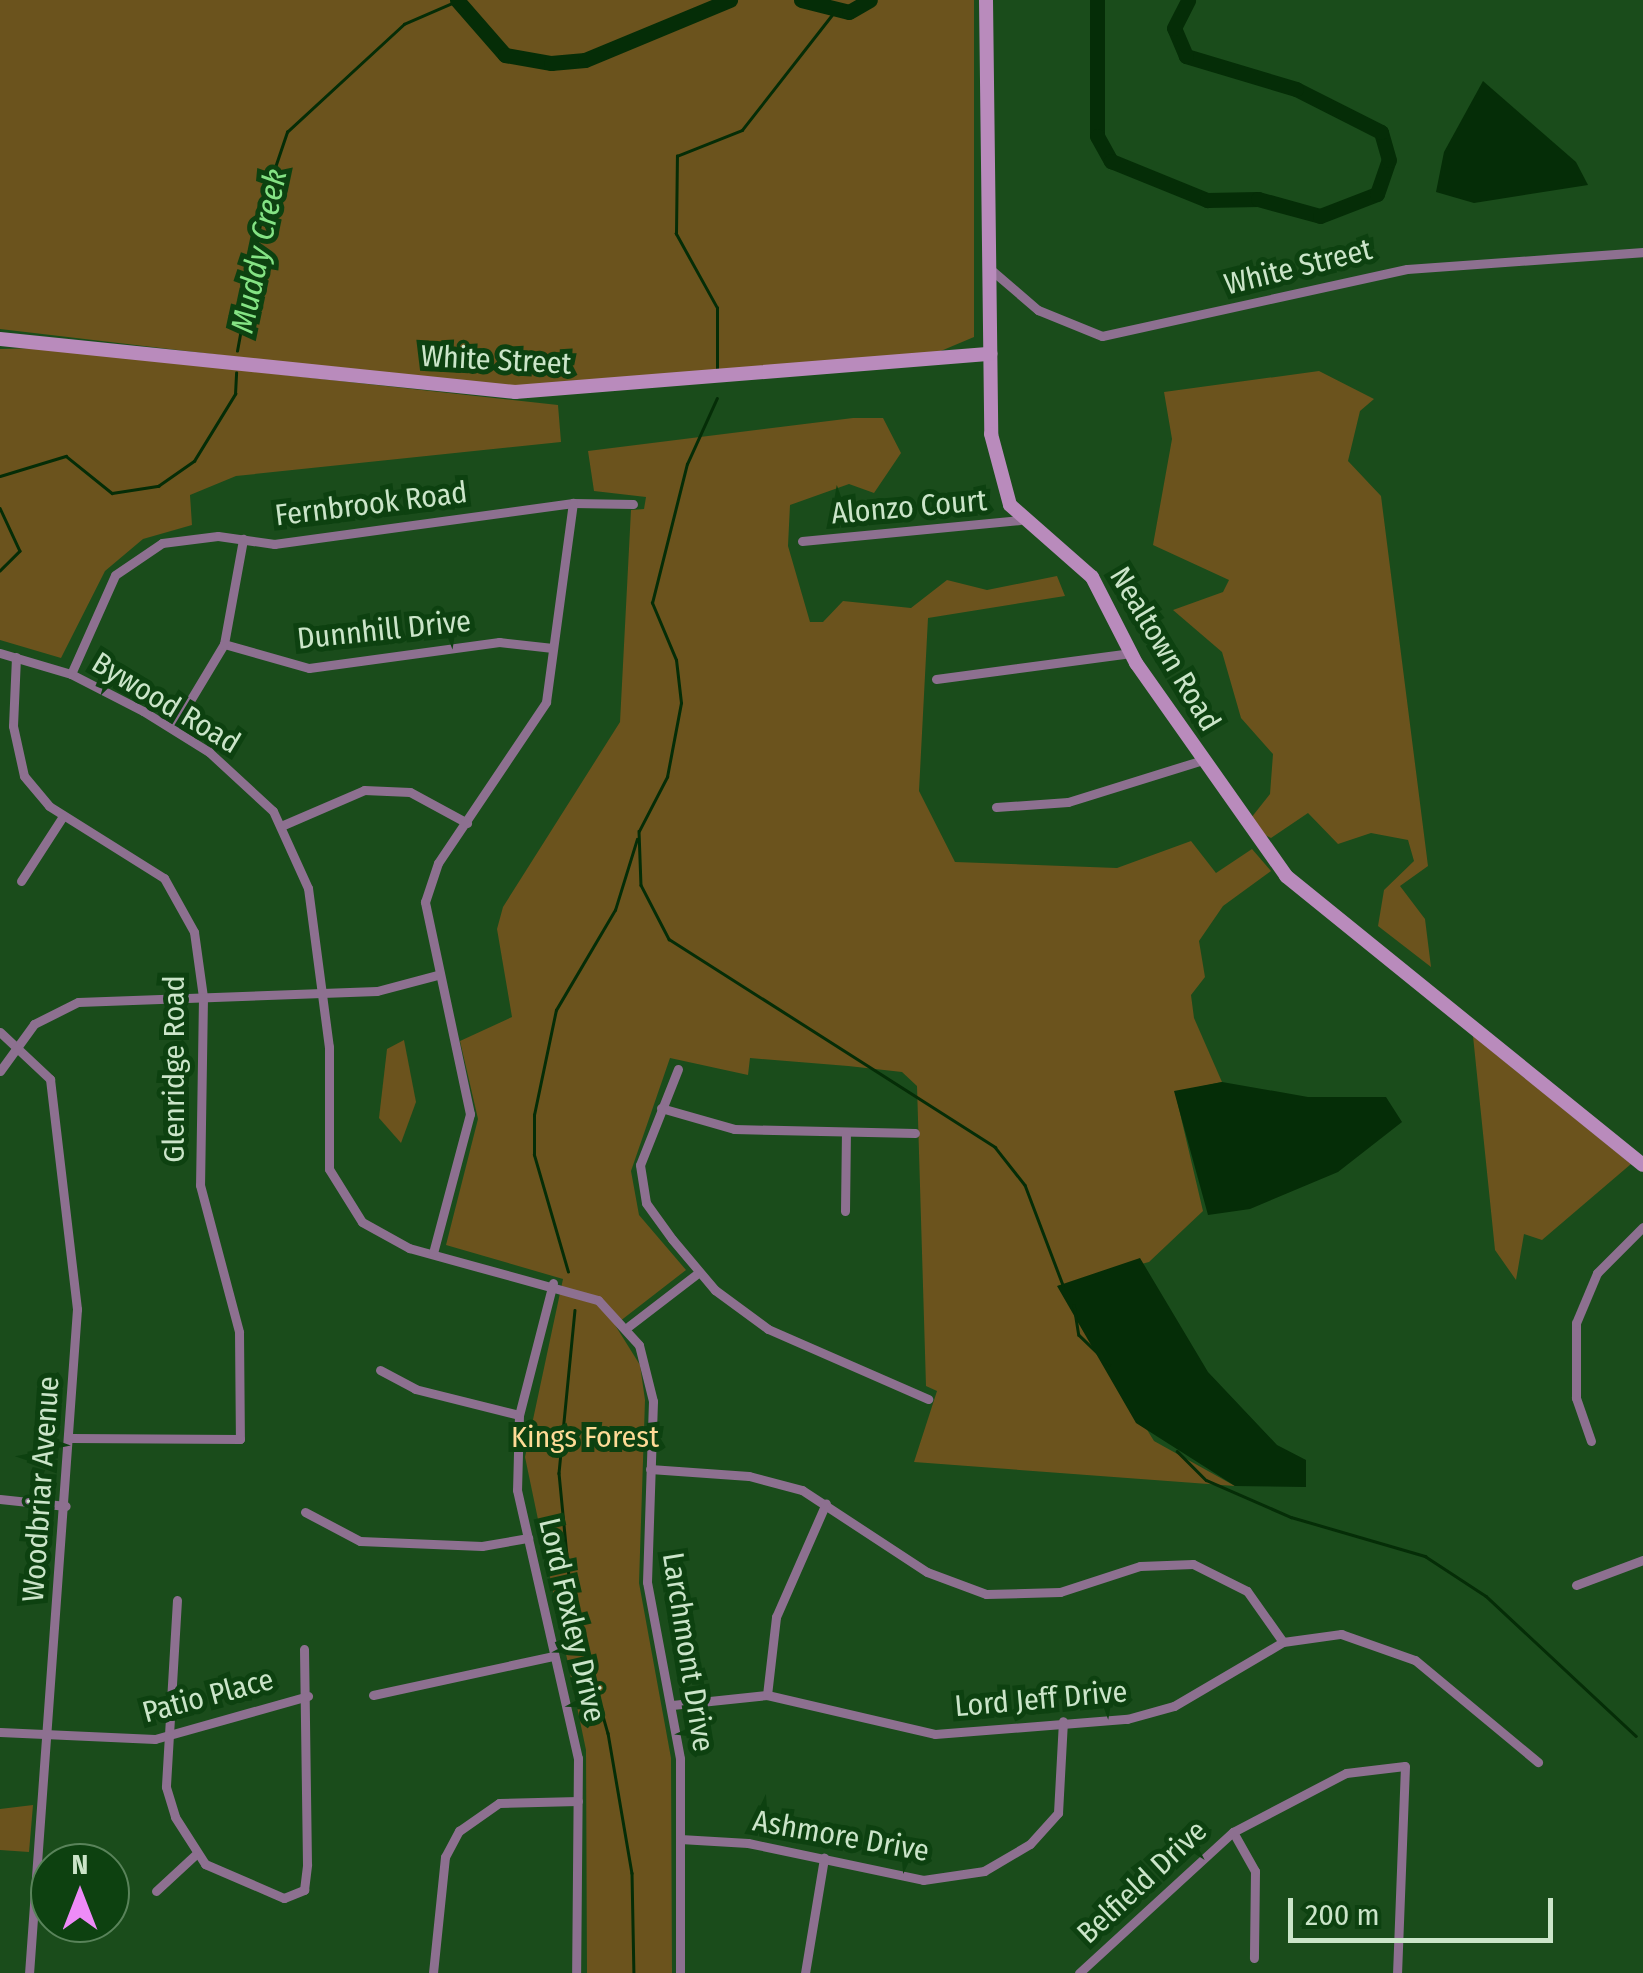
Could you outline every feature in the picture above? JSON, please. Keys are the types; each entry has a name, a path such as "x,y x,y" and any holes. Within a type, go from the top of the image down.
{"street":[{"name":"Nealtown Road","path":"986,0 995,466 1020,520 1092,577 1131,654 1266,855 1314,902 1643,1165"},
{"name":"White Street","path":"989,268 1038,310 1102,336 1407,268 1643,252"},
{"name":"White Street","path":"0,339 531,392 990,354"},
{"name":"Fernbrook Road","path":"71,674 96,609 136,556 193,537 274,544 574,504 633,504"},
{"path":"433,1252 470,1114 437,974 426,902 466,823 546,702 574,504"},
{"name":"Alonzo Court","path":"802,540 1020,520"},
{"path":"173,729 224,644 243,539"},
{"name":"Dunnhill Drive","path":"224,644 309,668 499,642 553,648"},
{"name":"Bywood Road","path":"0,654 71,674 173,729 256,790 282,826 308,888 321,994 326,1122"},
{"path":"936,679 1131,654"},
{"name":"Glenridge Road","path":"16,657 17,755 36,792 62,816 164,878 194,932 203,996 194,1133 203,1214 239,1332 240,1439 71,1438"},
{"path":"996,807 1068,802 1200,760"},
{"path":"282,826 331,798 376,790 410,792 466,823"},
{"path":"21,881 62,816"},
{"path":"0,1071 51,1011 78,1002 321,994 437,974"},
{"name":"Woodbriar Avenue","path":"0,1032 20,1044 50,1079 70,1203 71,1438 29,1973"},
{"path":"678,1069 661,1108 641,1184 698,1274 768,1329 928,1399"},
{"path":"661,1108 734,1130 915,1133"},
{"name":"Larchmont Drive","path":"326,1122 329,1169 362,1222 433,1252 554,1284 598,1300 629,1326 651,1372 647,1582 672,1705 680,1839 680,1973"},
{"path":"845,1211 846,1132"},
{"path":"1591,1440 1576,1398 1576,1324 1597,1274 1643,1227"},
{"path":"629,1326 698,1274"},
{"name":"Lord Foxley Drive","path":"554,1284 519,1415 517,1490 578,1758 576,1973"},
{"path":"380,1370 416,1390 519,1415"},
{"path":"650,1470 748,1476 826,1502 927,1572 986,1594 1060,1592 1140,1566 1192,1564 1247,1591 1283,1642"},
{"path":"0,1500 66,1506"},
{"path":"768,1696 776,1617 826,1502"},
{"path":"305,1512 360,1540 528,1538"},
{"path":"1576,1584 1643,1560"},
{"path":"177,1600 166,1788 195,1855 249,1889 298,1895 307,1864 308,1696 304,1649"},
{"name":"Lord Jeff Drive","path":"672,1705 768,1696 905,1732 1152,1715 1283,1642 1341,1634 1391,1647 1538,1762"},
{"path":"373,1695 554,1656"},
{"name":"Patio Place","path":"0,1732 171,1737 308,1696"},
{"name":"Ashmore Drive","path":"680,1839 824,1858 923,1880 1010,1859 1058,1813 1063,1720"},
{"name":"Belfield Drive","path":"1079,1973 1234,1832 1346,1773 1405,1766 1396,1973"},
{"path":"433,1973 445,1857 459,1831 499,1803 578,1801"},
{"path":"1234,1832 1255,1871 1254,1958"},
{"path":"156,1891 195,1855"},
{"path":"806,1973 824,1858"}],"green space":[{"path":"0,0 974,0 974,337 936,353 597,388 472,385 0,329"},
{"path":"41,348 558,405 561,442 236,476 190,495 192,525 143,539 105,571 61,658 0,640 0,349"},
{"path":"1319,371 1374,399 1360,411 1348,461 1381,496 1428,866 1400,886 1425,919 1431,967 1378,926 1384,890 1414,861 1408,840 1371,833 1338,844 1308,813 1271,838 1261,833 1251,818 1270,794 1273,754 1241,718 1222,652 1173,610 1223,592 1229,580 1153,545 1172,439 1164,392"},
{"name":"Kings Forest","path":"853,418 883,418 901,453 874,493 849,484 790,505 788,546 810,622 823,622 843,601 911,608 947,580 987,590 1057,576 1065,596 928,618 919,791 955,862 1117,868 1191,841 1216,873 1252,849 1271,871 1223,906 1199,941 1205,977 1191,995 1194,1018 1222,1082 1175,1092 1203,1211 1149,1262 1058,1286 1154,1441 1235,1486 914,1462 937,1391 926,1386 917,1086 902,1072 750,1058 748,1075 670,1058 631,1171 639,1215 686,1270 615,1325 640,1365 645,1400 639,1583 671,1758 672,1973 587,1973 586,1750 525,1457 563,1279 446,1245 478,1119 460,1041 512,1017 497,929 503,907 620,722 631,510 644,509 646,497 594,491 588,451"},
{"path":"1473,1036 1631,1164 1542,1240 1524,1234 1516,1280 1495,1250"},
{"path":"404,1040 416,1102 401,1143 379,1118 387,1049"},
{"path":"33,1805 29,1852 0,1850 0,1809"}],"shaded area":[{"path":"1483,81 1576,162 1588,185 1474,203 1436,192 1444,152"},
{"path":"1222,1082 1308,1097 1386,1097 1402,1122 1338,1172 1250,1209 1208,1215 1174,1091"},
{"path":"1140,1258 1208,1372 1277,1445 1306,1460 1306,1487 1235,1486 1136,1423 1057,1286"}],"waterway":[{"path":"457,0 505,55 551,63 585,60 730,0"},
{"path":"801,0 849,12 870,0"},
{"path":"1097,0 1097,136 1111,161 1207,200 1258,199 1320,216 1377,194 1389,160 1381,132 1296,89 1186,56 1174,28 1188,0"},
{"name":"Muddy Creek","path":"237,351 265,197 287,132 404,24 457,1"},
{"path":"717,369 717,308 676,234 677,156 742,130 835,11"},
{"name":"Muddy Creek","path":"0,476 66,456 112,493 158,486 194,461 235,394 236,373"},
{"path":"639,831 667,777 681,703 676,660 652,603 687,464 717,398"},
{"name":"Muddy Creek","path":"0,508 20,551 0,571"},
{"path":"639,831 641,885 669,939 995,1147 1025,1185 1063,1285"},
{"path":"568,1272 534,1155 534,1115 556,1010 615,910 637,839"},
{"path":"1074,1305 1079,1335 1109,1364"},
{"path":"575,1310 559,1473 572,1607 608,1733 632,1873 634,1973"},
{"path":"1177,1451 1206,1480 1291,1517 1425,1556 1486,1596 1636,1736"}]}
